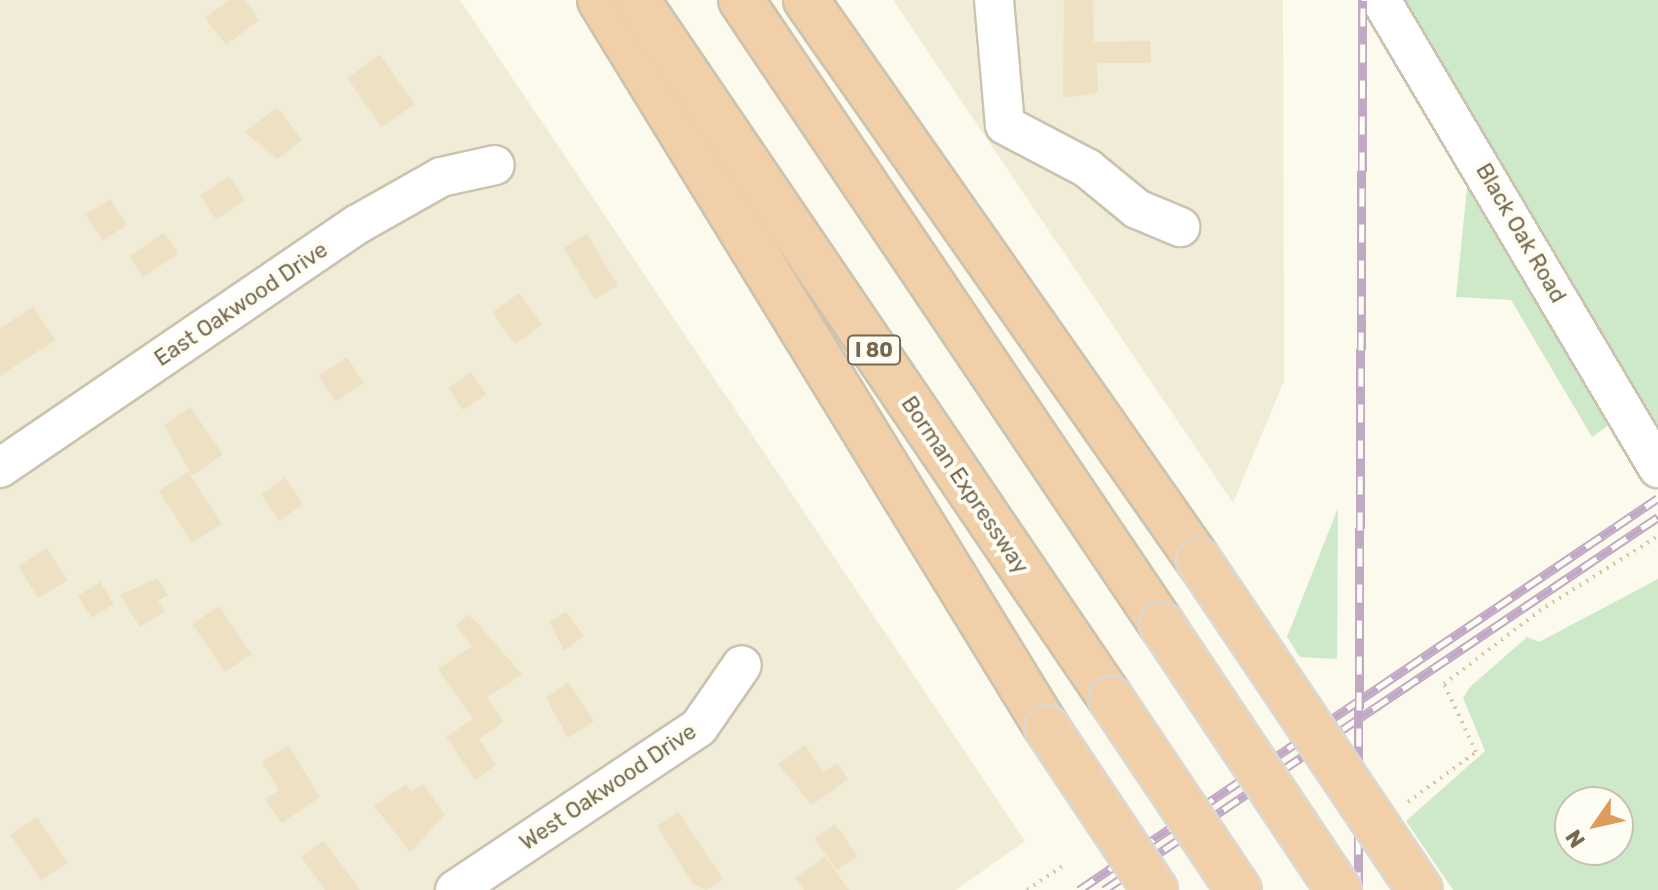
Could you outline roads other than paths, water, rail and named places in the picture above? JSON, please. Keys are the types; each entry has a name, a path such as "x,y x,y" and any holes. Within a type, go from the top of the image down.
{"highway":[{"path":"600,0 1047,728 1155,890"},
{"name":"Borman Expressway","path":"637,0 1239,890"},
{"path":"741,0 1339,890"},
{"path":"806,0 1199,561 1420,890"}],"street":[{"path":"994,0 1005,125 1087,168 1137,209 1180,227"},
{"name":"Black Oak Road","path":"1381,0 1658,468"},
{"name":"East Oakwood Drive","path":"0,468 358,224 441,177 495,165"},
{"name":"West Oakwood Drive","path":"455,890 699,727 742,665"}],"railway":[{"path":"1358,890 1363,0"},
{"path":"1079,890 1658,498"},
{"path":"1104,890 1658,517"}]}
